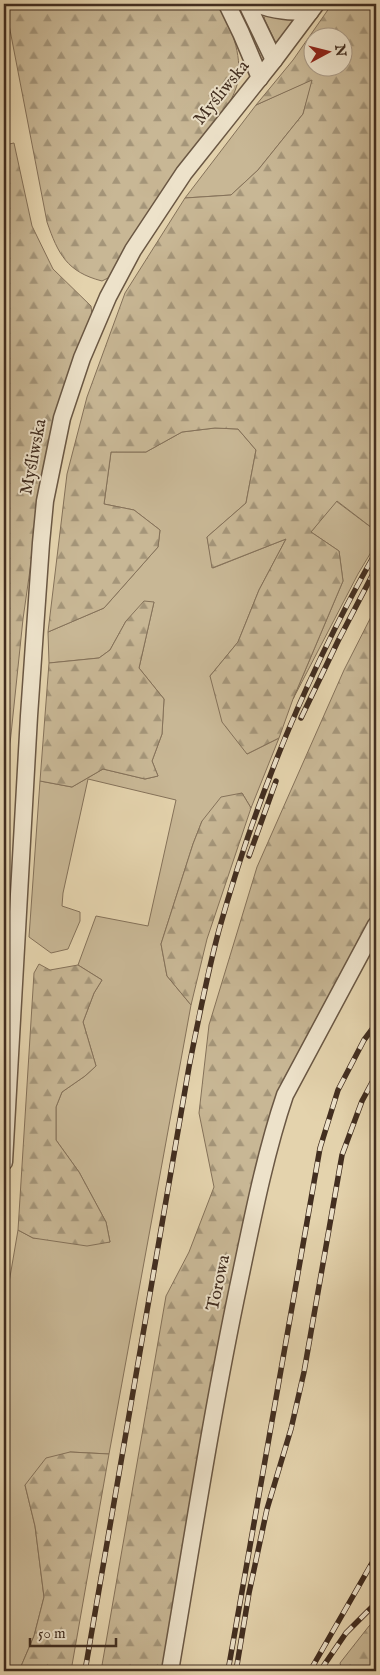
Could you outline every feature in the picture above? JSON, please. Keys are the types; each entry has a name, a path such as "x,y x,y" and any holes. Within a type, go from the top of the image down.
{"street":[{"path":"227,4 242,33 260,78"},
{"path":"247,4 274,60"},
{"path":"256,4 283,12 313,8"},
{"name":"Myśliwska","path":"4,1162 29,716 41,543 45,501 62,418 82,358 108,297 133,250 184,173 313,8"},
{"path":"242,33 250,34 254,32 257,24"},
{"name":"Torowa","path":"170,1671 227,1342 247,1243 277,1118 285,1095 376,926"}],"green space":[{"path":"5,4 219,4 235,41 239,70 238,80 227,107 205,140 153,206 110,277 102,281 72,267 55,243 47,222"},
{"path":"332,4 376,4 376,446 370,453 376,460 376,531 337,501 311,532 339,551 343,581 293,699 279,738 247,754 222,722 210,676 238,642 259,590 286,539 212,568 207,537 246,503 256,450 238,429 215,428 182,432 146,452 111,452 104,504 134,510 160,530 158,547 104,608 48,632 67,474 87,397 125,293 185,198 231,195 258,170 303,114 312,80 256,105 302,47 302,78 352,78 352,28 315,28"},
{"path":"267,14 297,17 276,43 264,18"},
{"path":"313,79 303,114 258,170 231,195 185,198 256,105"},
{"path":"14,143 32,226 53,269 91,306 92,315 45,464 23,619 10,744 7,940 4,941 4,145"},
{"path":"215,428 238,429 256,450 246,503 207,537 213,568 286,539 259,590 238,642 210,676 247,754 279,738 251,808 242,793 202,821 161,944 167,976 191,1005 109,1454 70,1452 25,1485 35,1526 44,1597 34,1636 19,1671 4,1671 4,1312 18,1230 33,1238 110,1242 106,1222 79,1172 56,1140 56,1107 62,1092 96,1066 83,1022 94,993 102,980 78,965 96,916 148,926 176,800 88,779 63,893 62,906 80,912 80,921 68,949 51,953 29,937 40,781 72,787 103,769 145,779 158,776 152,761 162,734 164,699 139,668 154,602 126,621 110,650 99,658 49,663 48,632 104,608 158,547 160,530 134,510 104,504 111,452 146,452 182,432"},
{"path":"336,501 376,531 376,544 358,574 293,699 343,581 339,551 311,532"},
{"path":"144,601 154,602 139,668 164,699 162,734 152,761 158,776 145,779 103,769 72,787 40,781 49,663 99,658 110,650 126,621"},
{"path":"376,607 376,915 287,1078 163,1671 101,1671 166,1296 189,1252 214,1187 199,1113 209,1025 257,867 344,670"},
{"path":"242,793 251,808 207,939 191,1005 167,976 161,944 202,821 221,797"},
{"path":"39,964 50,970 78,965 102,980 94,993 83,1022 96,1066 62,1092 56,1107 56,1140 79,1172 106,1222 110,1242 87,1246 33,1238 18,1230 34,973"},
{"path":"70,1452 109,1454 71,1671 19,1671 34,1636 44,1597 35,1526 25,1485 46,1458"},
{"path":"376,1620 376,1671 342,1671 340,1663 369,1626"}],"railway":[{"path":"85,1671 189,1067 219,930 250,832 286,736 328,643 376,552"},
{"path":"301,718 376,568"},
{"path":"249,856 276,781"},
{"path":"228,1671 320,1148 338,1090 364,1040 376,1024"},
{"path":"236,1671 249,1593 267,1509 291,1429 304,1372 342,1155 362,1101 376,1075"},
{"path":"310,1671 376,1556"},
{"path":"320,1671 346,1633 376,1603"}]}
